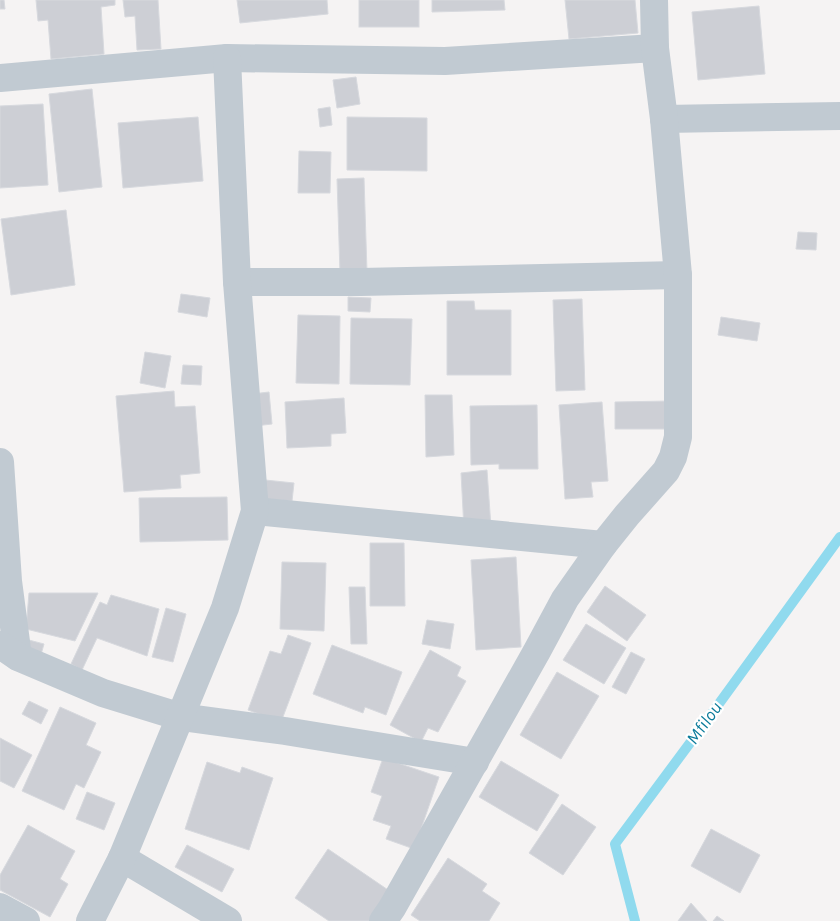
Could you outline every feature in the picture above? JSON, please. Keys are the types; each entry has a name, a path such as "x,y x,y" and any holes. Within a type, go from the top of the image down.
{"street":[{"path":"383,921 538,651 565,599 603,545 666,471 674,457 678,437 678,275 664,119 655,48 654,0"},
{"path":"0,78 227,58 445,61 655,48"},
{"path":"90,921 122,858 225,608 255,511 237,282 227,58"},
{"path":"664,119 840,116"},
{"path":"237,282 371,282 678,275"},
{"path":"0,462 8,580 9,651 103,693 181,717 285,731 474,762"},
{"path":"255,511 603,545"},
{"path":"122,858 228,921"},
{"path":"0,907 26,921"}],"building":[{"path":"0,0 4,0 5,9 0,9"},
{"path":"36,0 115,0 115,5 101,7 104,54 51,59 48,20 38,21"},
{"path":"123,0 158,0 161,49 137,50 135,16 125,17"},
{"path":"237,0 327,0 328,14 240,23"},
{"path":"359,0 419,0 419,27 359,27"},
{"path":"432,0 504,0 505,10 432,12"},
{"path":"565,0 635,0 638,33 569,39"},
{"path":"759,6 765,74 698,80 692,12"},
{"path":"356,77 360,104 337,108 333,80"},
{"path":"92,89 102,187 59,192 49,94"},
{"path":"43,104 48,185 0,188 0,106"},
{"path":"330,107 332,125 320,127 318,109"},
{"path":"198,117 203,181 123,188 118,123"},
{"path":"347,117 427,118 427,171 347,170"},
{"path":"299,151 331,152 330,193 298,193"},
{"path":"364,178 367,272 340,273 337,179"},
{"path":"66,210 75,285 11,295 1,219"},
{"path":"798,232 817,233 816,250 796,249"},
{"path":"181,294 210,298 207,317 178,312"},
{"path":"348,297 371,298 370,312 348,311"},
{"path":"582,299 585,390 556,391 553,300"},
{"path":"447,301 474,301 475,310 511,310 511,375 447,375"},
{"path":"298,315 340,316 339,384 296,383"},
{"path":"721,317 760,323 757,341 718,335"},
{"path":"351,318 412,319 410,385 350,384"},
{"path":"145,352 171,356 165,388 140,383"},
{"path":"183,365 202,366 201,385 181,384"},
{"path":"174,391 175,407 195,406 200,473 180,475 181,488 124,492 116,396"},
{"path":"269,392 272,424 255,426 252,394"},
{"path":"425,395 452,395 454,455 426,457"},
{"path":"344,398 346,433 331,434 331,446 287,448 285,402"},
{"path":"671,401 672,429 615,429 615,402"},
{"path":"602,402 608,481 591,482 593,497 565,499 559,405"},
{"path":"537,405 538,469 499,469 499,464 471,465 470,406"},
{"path":"487,470 491,527 464,529 461,473"},
{"path":"265,480 294,483 292,501 263,499"},
{"path":"227,497 228,540 140,542 139,498"},
{"path":"370,543 404,543 405,606 370,606"},
{"path":"516,557 521,647 476,650 471,560"},
{"path":"282,562 326,563 324,631 280,629"},
{"path":"605,586 646,615 627,641 587,612"},
{"path":"349,587 365,587 367,644 351,644"},
{"path":"29,593 98,593 75,641 26,629"},
{"path":"111,595 159,609 147,656 97,638 82,670 71,664 100,602 107,605"},
{"path":"166,608 186,614 173,662 152,657"},
{"path":"427,620 454,624 450,649 422,644"},
{"path":"586,624 626,648 604,684 563,660"},
{"path":"288,635 311,643 281,722 248,710 270,651 281,654"},
{"path":"25,639 44,644 40,658 21,652"},
{"path":"332,645 402,672 386,715 365,707 363,713 313,694"},
{"path":"430,650 461,667 457,676 466,681 438,732 428,728 421,742 390,725"},
{"path":"631,652 645,659 626,694 612,687"},
{"path":"557,672 599,696 561,759 520,735"},
{"path":"29,701 48,710 41,724 22,714"},
{"path":"60,707 96,723 86,745 101,752 84,788 76,784 64,810 22,791"},
{"path":"0,738 32,755 14,788 0,781"},
{"path":"383,758 439,777 414,849 386,839 391,826 373,820 382,796 371,792"},
{"path":"501,761 559,795 537,831 479,797"},
{"path":"207,762 240,773 242,767 273,778 249,850 185,829"},
{"path":"87,792 115,803 104,830 76,819"},
{"path":"562,804 596,827 563,875 529,853"},
{"path":"28,825 75,851 60,879 68,884 50,917 0,890 0,875"},
{"path":"711,829 760,855 740,893 691,866"},
{"path":"187,845 234,869 222,892 175,867"},
{"path":"328,849 394,894 376,921 329,921 295,898"},
{"path":"448,858 487,884 482,891 500,903 489,921 420,921 411,915"},
{"path":"691,903 707,921 678,921"},
{"path":"717,916 724,921 713,921"}],"waterway":[{"name":"Mfilou","path":"635,921 615,844 840,537"}]}
